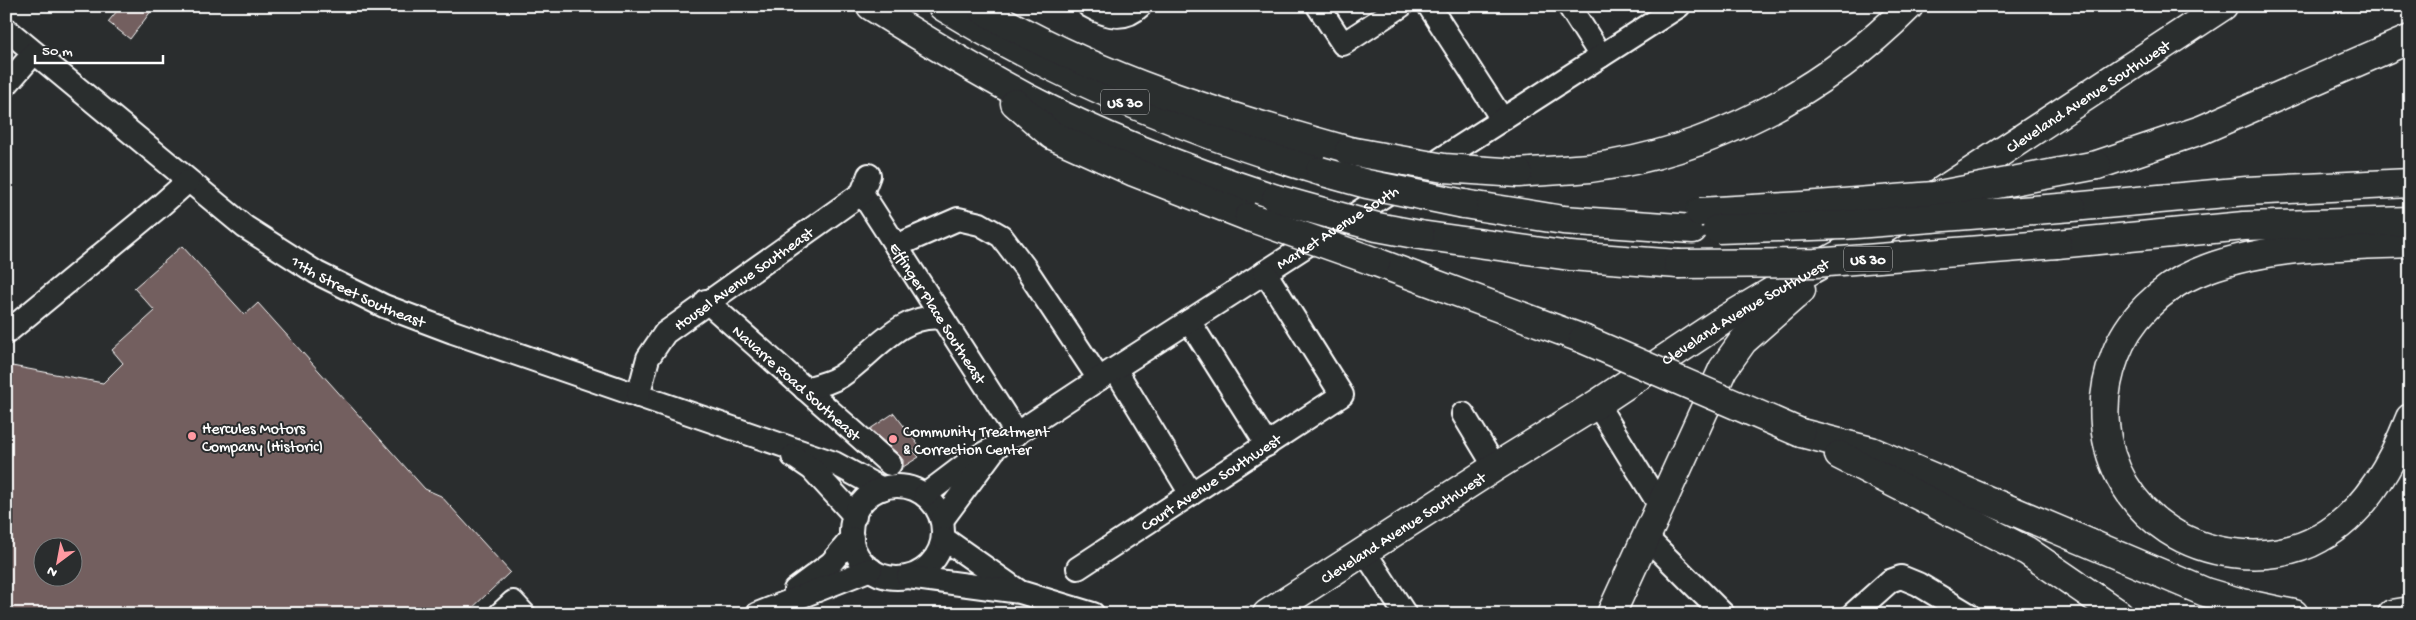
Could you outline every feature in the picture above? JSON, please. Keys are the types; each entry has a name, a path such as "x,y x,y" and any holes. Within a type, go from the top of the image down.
{"main road":[{"name":"US 30","path":"871,6 978,71 1027,98 1124,143 1190,170 1276,199 1340,217 1420,235 1570,256 1678,264 1815,263 2058,244 2244,226 2375,233 2410,221"},
{"name":"US 30","path":"942,6 1011,47 1104,93 1211,136 1367,184 1464,204 1504,210 1562,207 1697,220 1843,225 2247,191 2410,183"},
{"path":"977,6 1094,67 1151,91 1227,116 1349,151 1444,168 1518,173 1590,167 1630,160 1709,137 1779,104 1812,85 1865,46 1909,6"},
{"name":"Cleveland Avenue Southwest","path":"1267,614 1771,292 1875,235 2223,6"},
{"path":"1697,220 1804,206 1934,196 2097,165 2201,130 2410,39"},
{"path":"978,71 1052,135 1134,172 1249,218 1376,262 1583,339 1802,433 1848,460 2027,551 2119,614"},
{"path":"2410,243 2375,233 2290,251 2231,260 2194,273 2159,295 2130,326 2119,344 2111,365 2103,408 2108,448 2124,486 2150,516 2165,528 2202,547 2222,552 2262,555 2301,547 2335,528 2351,514 2387,466 2410,418"},
{"path":"1611,614 1723,369 1743,341 1801,289 1875,235"},
{"path":"1802,433 1871,451 2205,592 2242,603 2294,614"},
{"path":"2392,614 2410,611"}],"street":[{"path":"1089,6 1119,16 1129,14 1140,6"},
{"path":"1318,6 1343,44 1401,6"},
{"path":"1429,6 1502,119"},
{"path":"1569,6 1601,56"},
{"name":"Market Avenue South","path":"925,495 970,461 1017,434 1107,374 1679,6"},
{"name":"11th Street Southeast","path":"6,29 245,227 317,273 384,306 834,463 882,489"},
{"path":"6,85 34,52"},
{"path":"6,333 188,181"},
{"name":"Housel Avenue Southeast","path":"638,396 646,362 656,343 668,330 865,184"},
{"name":"Effinger Place Southeast","path":"865,184 896,246 1017,434"},
{"path":"896,246 958,219 980,224 1001,236 1107,374 1191,494"},
{"name":"Court Avenue Southwest","path":"1078,568 1342,395 1265,272"},
{"name":"Navarre Road Southeast","path":"706,301 890,464"},
{"path":"805,389 839,377 884,340 908,324 922,318 942,318"},
{"path":"1189,321 1267,445"},
{"path":"1597,404 1660,506"},
{"path":"1463,414 1495,467"},
{"name":"11th Street Southeast","path":"773,442 812,469 853,527"},
{"name":"Market Avenue South","path":"942,529 996,447"},
{"path":"765,610 830,563 853,527 858,508 868,496 882,489 897,486 912,489 925,495 935,506 942,529 940,549 933,562 921,572 908,577"},
{"path":"853,527 856,553 865,565 892,578 908,577 1020,592 1093,614"},
{"path":"942,529 1020,592"},
{"path":"1647,538 1723,614"},
{"path":"1364,551 1406,614"},
{"path":"765,610 871,569"},
{"path":"1853,614 1890,581 1901,577 1968,614"},
{"path":"500,614 513,602 524,614"}],"building":[{"path":"121,6 155,6 130,39 108,22"},
{"name":"Hercules Motors Company (Historic)","path":"182,246 245,315 258,303 425,489 441,496 510,572 466,614 6,614 6,371 12,366 103,383 123,363 112,350 155,311 134,288"},
{"name":"Community Treatment & Correction Center","path":"894,413 919,446 913,451 919,457 903,467 903,460 899,455 870,429"}],"place":[{"name":"Hercules Motors Company (Historic)","path":"192,436"},
{"name":"Community Treatment & Correction Center","path":"893,439"}]}
